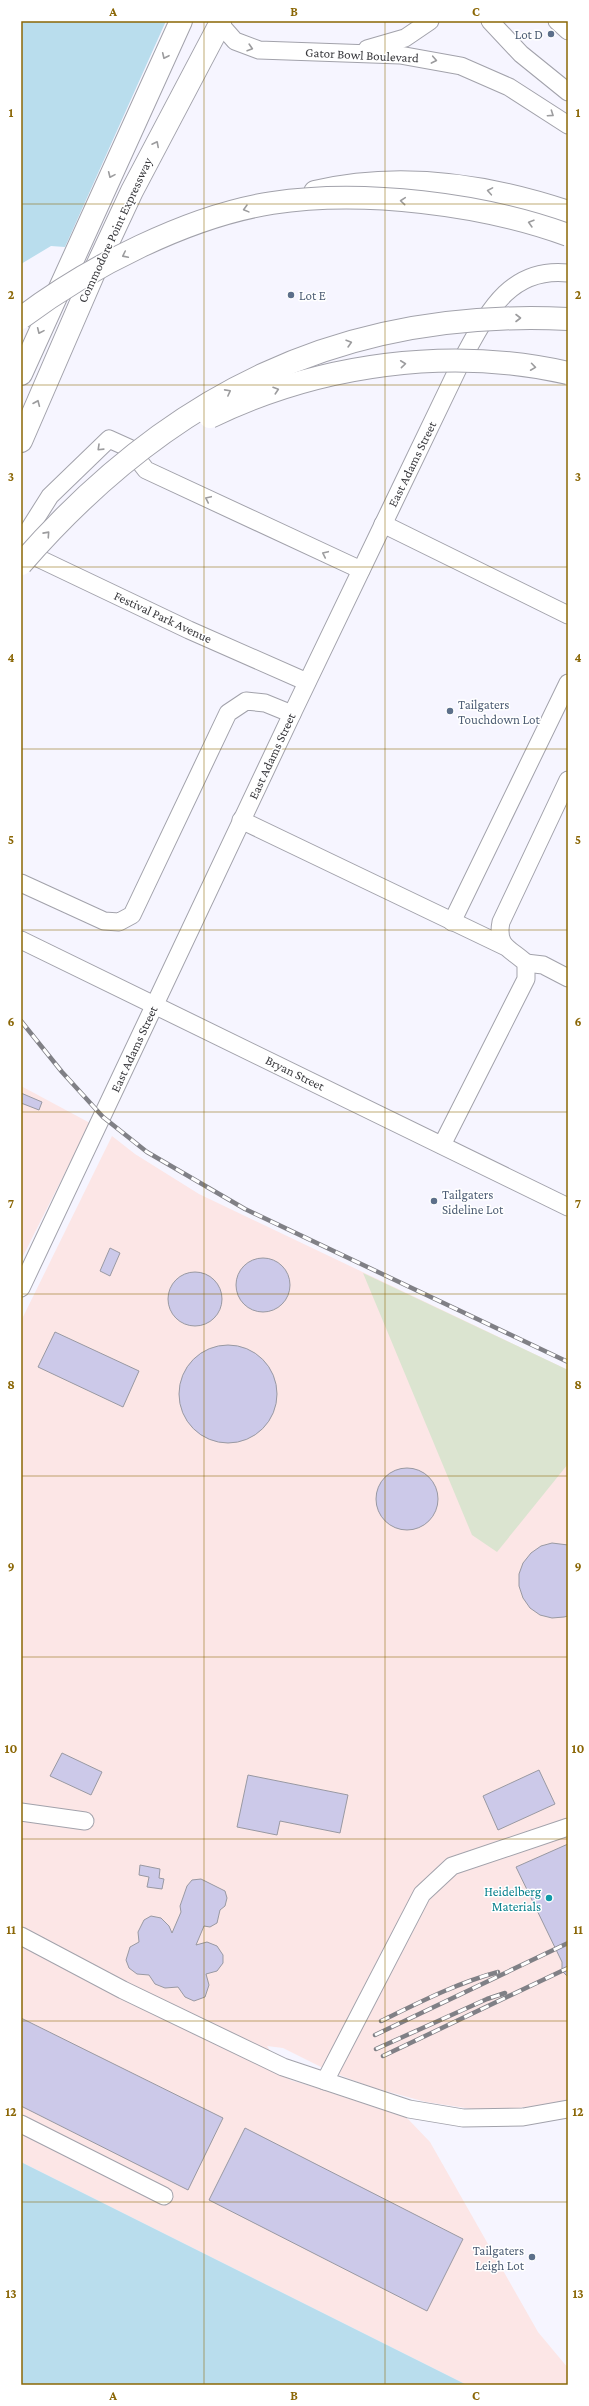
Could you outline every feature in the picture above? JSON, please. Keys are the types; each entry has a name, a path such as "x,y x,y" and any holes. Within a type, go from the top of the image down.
{"highway":[{"name":"Commodore Point Expressway","path":"21,374 181,21"},
{"name":"Commodore Point Expressway","path":"22,440 96,268 132,191 220,24"},
{"path":"21,318 77,280 152,242 221,216 351,186 418,183 496,192 568,212"},
{"path":"272,203 340,199 440,204 501,215 568,235"},
{"path":"21,564 84,497 136,452 180,420 248,382 309,356 370,337 447,323 511,318 568,320"},
{"path":"84,497 120,470 193,425 254,398 316,379 372,367 446,361 516,365 568,373"}],"street":[{"path":"353,53 405,38 415,33 430,21"},
{"path":"490,21 521,54 568,92"},
{"path":"557,21 568,31"},
{"name":"Gator Bowl Boulevard","path":"220,24 235,41 255,49 415,57 468,69 515,90 568,125"},
{"name":"East Adams Street","path":"21,1288 241,820 465,354 486,318 503,297 520,281 540,273 568,273"},
{"path":"21,542 50,496 109,439 129,448 146,470 361,570"},
{"path":"383,524 568,615"},
{"name":"Festival Park Avenue","path":"21,550 190,630 307,682"},
{"path":"452,922 568,683"},
{"path":"21,883 104,921 119,922 132,915 228,713 246,701 265,703 292,714"},
{"path":"504,946 498,934 501,922 568,780"},
{"path":"241,820 504,946 526,963 543,965 568,978"},
{"name":"Bryan Street","path":"21,940 155,1004 568,1207"},
{"path":"442,1145 526,979 526,963"},
{"path":"21,1812 85,1821"},
{"path":"325,2081 422,1894 452,1866 568,1827"},
{"path":"21,1936 123,1990 283,2067 409,2109 463,2118 523,2117 568,2109"},
{"path":"21,2124 164,2196"}],"shaded area":[{"path":"21,1086 90,1123 21,1260"},
{"path":"112,1136 135,1154 199,1194 568,1370 568,2099 555,2103 511,2109 472,2109 426,2102 371,2087 329,2071 283,2048 267,2046 290,2080 393,2110 408,2119 430,2142 538,2332 568,2368 568,2385 467,2385 21,2162 21,1321"}],"green space":[{"path":"363,1273 568,1370 568,1464 497,1552 472,1535"}],"water":[{"path":"21,21 166,21 65,247 51,246 21,264"},
{"path":"21,2162 467,2385 21,2385"}],"building":[{"path":"21,1093 42,1102 39,1110 21,1103"},
{"path":"110,1248 120,1253 110,1276 100,1271"},
{"path":"258,1258 268,1258 278,1262 286,1270 290,1280 290,1290 286,1300 278,1308 268,1312 258,1312 248,1308 240,1300 236,1290 236,1280 240,1270 248,1262"},
{"path":"190,1272 200,1272 210,1276 218,1284 222,1294 222,1304 218,1314 210,1322 200,1326 190,1326 180,1322 172,1314 168,1304 168,1294 172,1284 180,1276"},
{"path":"55,1332 139,1371 123,1407 38,1367"},
{"path":"228,1345 247,1348 263,1359 274,1375 277,1394 274,1413 263,1429 247,1440 228,1443 209,1440 193,1429 182,1413 179,1394 182,1375 193,1359 209,1348"},
{"path":"407,1468 419,1470 429,1477 436,1487 438,1499 436,1511 429,1521 419,1528 407,1530 395,1528 385,1521 378,1511 376,1499 378,1487 385,1477 395,1470"},
{"path":"552,1543 568,1545 568,1616 552,1618 540,1615 530,1608 523,1598 519,1586 519,1574 523,1563 531,1553 541,1546"},
{"path":"62,1753 102,1772 91,1795 50,1776"},
{"path":"539,1770 555,1804 498,1830 483,1796"},
{"path":"248,1775 348,1795 340,1833 280,1821 277,1835 237,1827"},
{"name":"Heidelberg Materials","path":"568,1844 568,1977 562,1971 562,1962 516,1867"},
{"path":"140,1865 160,1869 159,1878 164,1879 162,1889 147,1887 149,1877 139,1875"},
{"path":"201,1879 225,1891 227,1898 225,1906 220,1910 217,1923 210,1927 204,1926 196,1945 207,1942 217,1946 223,1955 223,1963 217,1971 206,1974 209,1985 205,1997 194,2001 185,1997 178,1987 165,1988 155,1984 149,1975 137,1974 129,1968 126,1960 130,1947 139,1942 138,1932 144,1920 151,1916 161,1918 169,1926 172,1933 181,1912 180,1906 187,1886 192,1880"},
{"path":"21,2018 223,2118 188,2190 21,2106"},
{"path":"245,2128 463,2239 427,2311 209,2200"}],"railway":[{"path":"21,1021 62,1072 103,1117 147,1152 245,1209 568,1362"},
{"path":"375,2035 568,1943"},
{"path":"383,2056 568,1968"},
{"path":"381,2021 453,1987 498,1972"},
{"path":"376,2049 487,1999 505,1993"}],"place":[{"name":"Lot D","path":"551,34"},
{"name":"Lot E","path":"291,295"},
{"name":"Tailgaters Touchdown Lot","path":"450,711"},
{"name":"Tailgaters Sideline Lot","path":"434,1201"},
{"name":"Heidelberg Materials","path":"549,1898"},
{"name":"Tailgaters Leigh Lot","path":"532,2257"}]}
